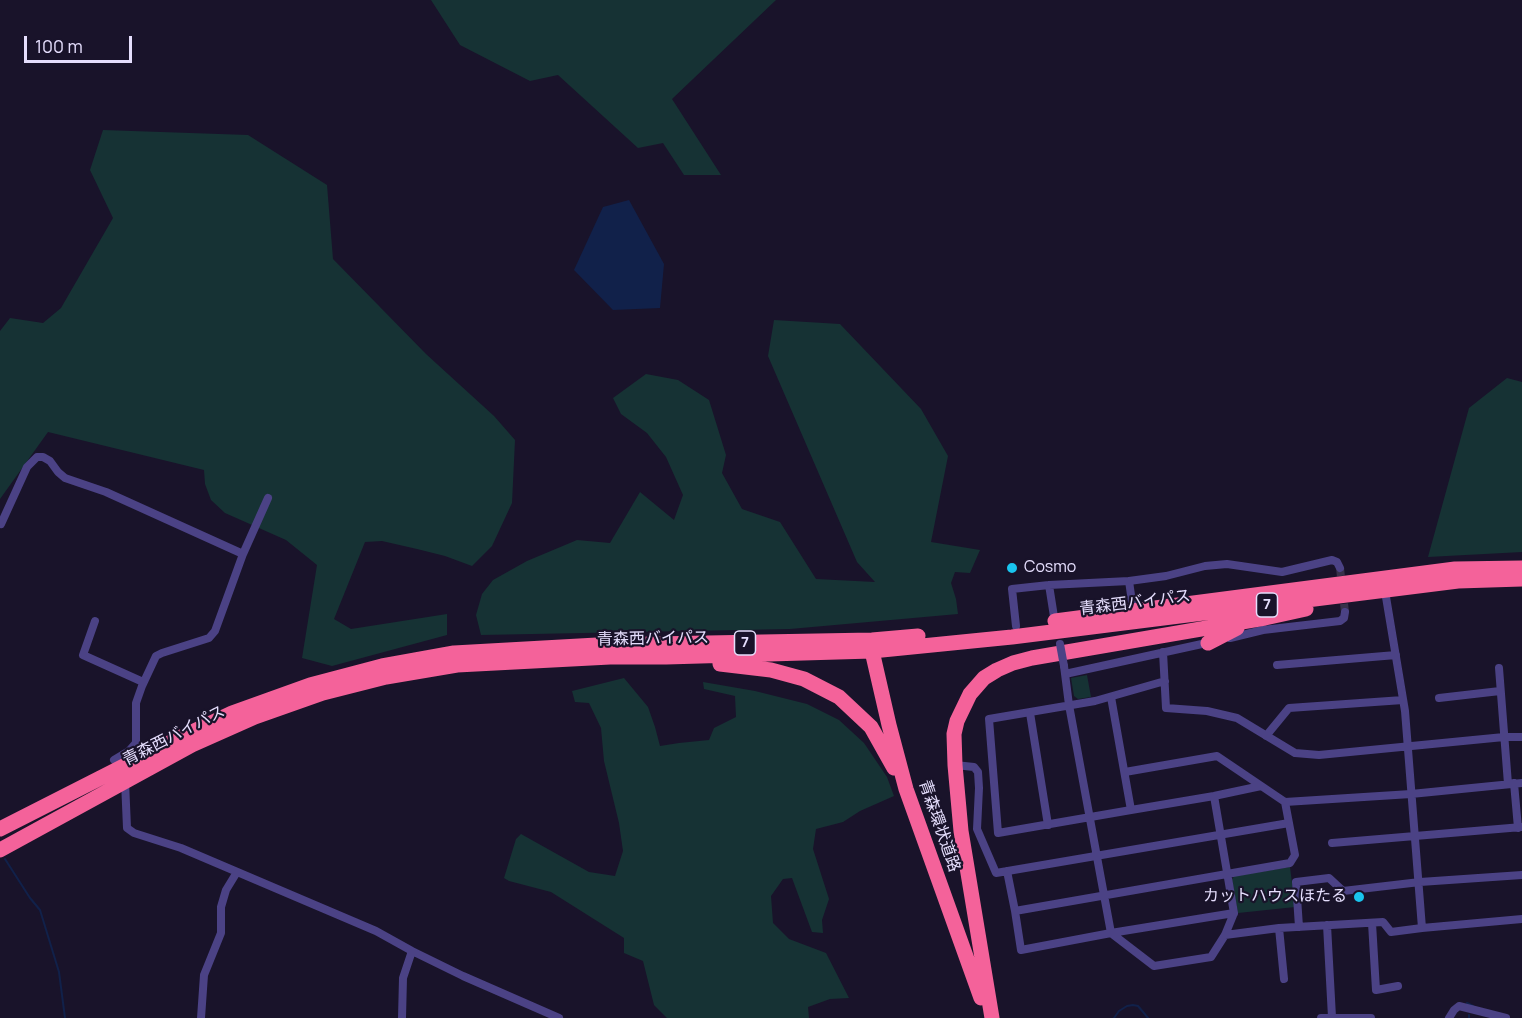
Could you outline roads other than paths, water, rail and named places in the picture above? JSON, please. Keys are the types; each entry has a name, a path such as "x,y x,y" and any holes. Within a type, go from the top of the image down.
{"highway":[{"name":"青森西バイパス","path":"0,829 131,756 175,740 232,713 310,685 382,666 454,653 597,645 872,646 1016,626 1057,632 1133,609 1455,569 1522,568"},
{"name":"青森西バイパス","path":"0,850 192,745 255,717 323,693 386,677 457,665 872,646 1012,637 1458,581 1522,579"},
{"path":"990,1018 961,831 954,734 963,705 984,678 1013,663 1032,658 1265,618 1385,591"},
{"path":"1208,643 1232,630 1265,618"},
{"name":"青森環状道路","path":"872,646 906,789 990,1018"},
{"path":"610,657 730,664 771,670 804,679 839,697 871,727 906,789"}],"street":[{"path":"1,524 27,467 37,457 43,457 50,461 65,478 106,492 243,554"},
{"path":"268,498 243,554 215,631 209,638 156,656 143,682 136,703 136,743 125,781 127,828 181,848 376,931 473,981 559,1018"},
{"path":"1016,626 1012,588 1129,581 1227,564 1282,572 1332,560 1337,562 1340,568"},
{"path":"1129,581 1133,609"},
{"path":"1049,585 1111,933 1154,966 1211,957 1234,913 1214,796"},
{"path":"1385,591 1403,700 1420,882 1422,928"},
{"path":"1065,670 1208,643 1263,630 1340,621 1344,618 1345,612"},
{"path":"95,621 83,655 143,682"},
{"path":"1163,652 1166,708 1207,711 1237,718 1295,753 1319,755 1522,737"},
{"path":"1277,665 1396,655"},
{"path":"1332,843 1520,827 1515,783 1504,737 1498,668"},
{"path":"1165,681 1111,697 989,719 998,834 1261,786"},
{"path":"1439,698 1500,691"},
{"path":"1111,697 1131,810"},
{"path":"1266,736 1289,708 1403,700"},
{"path":"1030,713 1048,825"},
{"path":"114,760 131,756"},
{"path":"1125,772 1217,756 1284,802 1411,794 1515,783"},
{"path":"955,765 974,767 978,772 976,829 996,873 1289,823"},
{"path":"1015,911 1290,863 1295,855 1284,802"},
{"path":"1007,871 1021,950 1234,913"},
{"path":"201,1018 204,975 221,933 221,907 226,890 237,872"},
{"path":"1299,927 1296,882 1329,878 1343,891 1420,882 1522,875"},
{"path":"1224,935 1279,928 1383,922 1391,932 1522,919"},
{"path":"1372,923 1376,990 1398,986"},
{"path":"1327,925 1332,1017"},
{"path":"1279,928 1284,979"},
{"path":"402,1018 403,978 412,951"},
{"path":"1449,1018 1459,1006 1506,1018"},
{"path":"1321,1018 1371,1018"}],"water":[{"path":"629,200 664,264 660,308 613,310 574,270 603,207"}],"waterway":[{"path":"5,859 40,910 59,972 65,1018"},
{"path":"1467,1003 1473,1006"},
{"path":"1114,1018 1119,1011 1133,1005 1138,1006 1148,1018"}],"tunnel":[{"path":"1340,568 1345,612"}],"place":[{"name":"Cosmo","path":"1012,568"},
{"name":"カットハウスほたる","path":"1359,897"}]}
